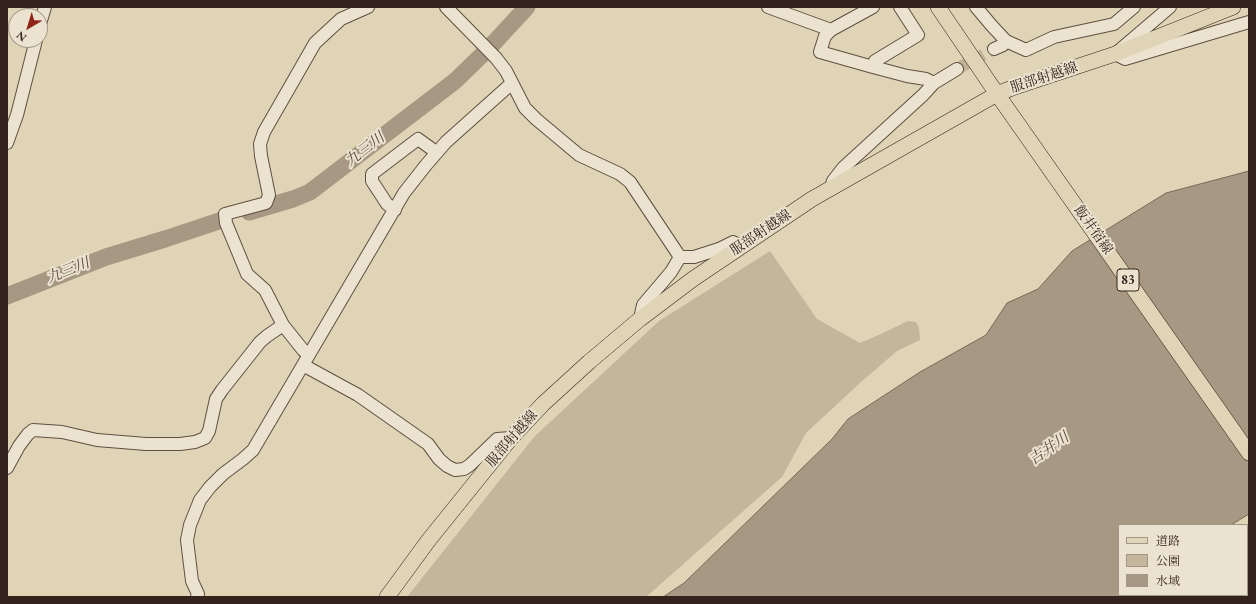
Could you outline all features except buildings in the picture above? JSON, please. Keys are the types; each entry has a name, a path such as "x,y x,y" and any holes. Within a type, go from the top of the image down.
{"main road":[{"name":"飯井宿線","path":"938,7 997,94 1249,454"},
{"name":"服部射越線","path":"387,597 428,541 511,438 543,404 589,362 640,319 693,279 812,199 997,94 1115,54 1233,7"}],"street":[{"path":"368,7 341,19 315,43 264,132 260,144 269,196 266,202 225,214 226,223 247,274 265,290 283,325 303,350 306,360 428,444 439,459 447,466 455,470 464,469 470,465 497,439 511,438"},
{"path":"446,7 496,58 506,71 525,108 536,119 579,155 620,174 630,182 680,257"},
{"path":"873,7 831,30 825,36 820,52 934,83"},
{"path":"873,67 874,61 918,35 900,7"},
{"path":"976,7 1006,41 1026,50 1054,37 1114,24 1134,7"},
{"path":"1170,7 1115,54 1125,59 1130,58 1249,22"},
{"path":"775,8 831,30"},
{"path":"994,49 1003,45 1006,41"},
{"path":"7,143 17,115 34,48"},
{"path":"831,188 832,181 843,168 923,95 934,83 956,69"},
{"path":"198,597 192,581 187,540 190,525 200,500 222,474 243,460 253,450 404,193 436,152 512,84"},
{"path":"395,210 387,204 372,181 372,174 418,140 436,152"},
{"path":"680,257 694,257 719,249 733,242 741,246"},
{"path":"640,319 643,305 672,272 680,257"},
{"path":"7,468 19,446 33,430 62,432 97,440 146,444 180,444 195,442 205,438 209,431 216,400 222,390 260,342 283,325"}],"green space":[{"path":"770,251 817,319 860,343 908,321 916,322 919,328 920,340 897,351 806,433 782,477 646,597 407,597 534,437 659,321"},
{"path":"1248,527 1249,527 1248,593"},
{"path":"1132,596 1245,596 1244,597 1131,597"}],"water":[{"name":"吉井川","path":"1249,171 1249,514 1233,524 1118,524 1118,597 663,597 684,583 832,439 848,419 920,372 986,335 1007,303 1038,289 1072,251 1166,193"}],"waterway":[{"name":"九三川","path":"490,47 527,7"},
{"name":"九三川","path":"249,212 293,199 310,192 455,81 485,52"},
{"name":"九三川","path":"7,296 106,257 222,220"}],"tunnel":[{"path":"957,69 994,49"}]}
